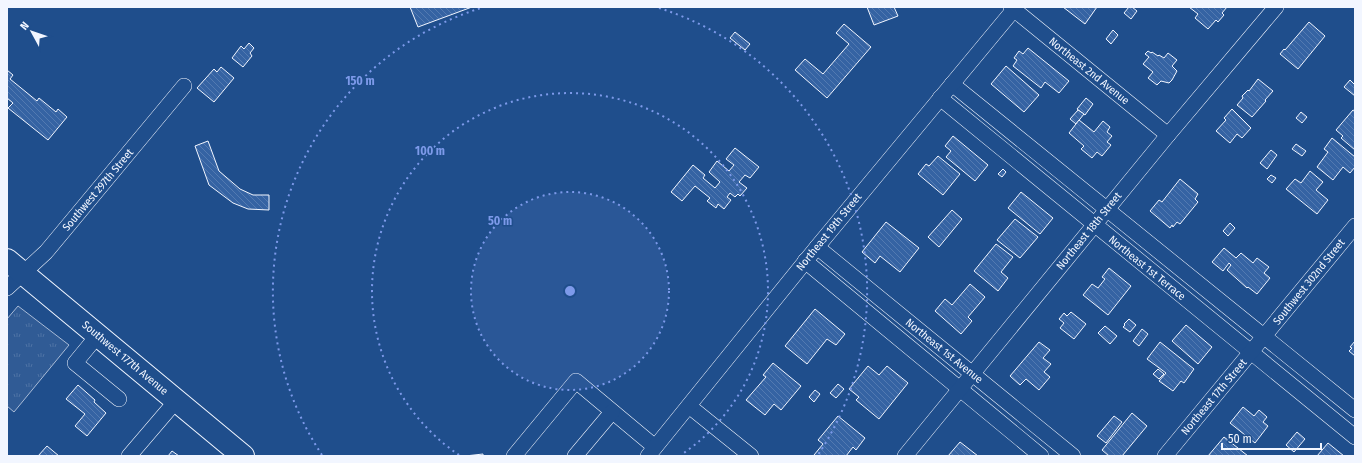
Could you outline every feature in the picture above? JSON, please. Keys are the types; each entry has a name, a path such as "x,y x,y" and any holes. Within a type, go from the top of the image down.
{"highway":[{"name":"Southwest 177th Avenue","path":"15,267 243,456"}],"street":[{"name":"Northeast 18th Street","path":"905,456 1094,224 1276,7"},
{"name":"Northeast 2nd Avenue","path":"1014,8 1168,135"},
{"name":"Northeast 19th Street","path":"651,452 805,262 816,246 1014,8"},
{"name":"Northeast 1st Terrace","path":"952,84 1355,410"},
{"name":"Southwest 297th Street","path":"7,288 15,267 46,252 184,86"},
{"name":"Northeast 1st Terrace","path":"940,98 1355,437"},
{"name":"Southwest 302nd Street","path":"1264,337 1355,226"},
{"name":"Northeast 1st Avenue","path":"816,246 1073,456"},
{"name":"Northeast 1st Avenue","path":"805,262 1041,456"},
{"path":"98,335 75,363 119,399"},
{"name":"Northeast 17th Street","path":"1165,456 1264,337"},
{"path":"514,456 576,381 612,412 651,452"},
{"path":"129,456 176,401"},
{"path":"689,406 751,456"},
{"path":"575,456 612,412"}],"green space":[{"path":"18,306 69,345 14,412 7,406 7,319"}],"building":[{"path":"410,7 472,7 418,27"},
{"path":"867,7 894,7 898,16 874,25"},
{"path":"1063,7 1097,7 1085,24"},
{"path":"1129,7 1132,7 1137,11 1131,19 1124,13"},
{"path":"1189,7 1227,7 1222,13 1224,15 1218,22 1216,20 1208,29 1195,18 1198,14"},
{"path":"1309,22 1325,36 1298,69 1280,54"},
{"path":"844,24 871,47 827,98 795,70 805,59 823,74 849,44 836,33"},
{"path":"1113,30 1118,35 1111,44 1106,39"},
{"path":"735,32 750,44 745,50 730,38"},
{"path":"249,43 254,48 250,53 252,56 243,67 232,58 241,46 244,49"},
{"path":"1028,48 1069,81 1059,93 1045,82 1041,88 1013,66 1017,60 1014,58 1019,51 1023,54"},
{"path":"1148,51 1164,58 1168,53 1177,60 1172,66 1177,71 1169,83 1161,81 1157,85 1148,78 1153,72 1143,64 1149,57 1145,54"},
{"path":"1006,66 1039,95 1024,112 991,84"},
{"path":"221,67 234,78 214,102 197,88 214,69 217,72"},
{"path":"7,70 13,75 10,79 37,101 39,98 56,112 58,109 67,117 48,140 8,108 13,103 7,98"},
{"path":"1258,79 1273,91 1252,117 1237,105 1243,98 1242,96 1248,90 1249,91"},
{"path":"1350,80 1355,85 1355,96 1344,87"},
{"path":"1086,98 1093,104 1085,115 1077,109"},
{"path":"1232,109 1251,128 1242,138 1237,134 1230,143 1216,131 1226,120 1224,118"},
{"path":"1078,110 1084,114 1076,124 1070,119"},
{"path":"1353,110 1355,111 1355,150 1341,138 1343,136 1336,130"},
{"path":"1301,112 1307,117 1302,123 1296,118"},
{"path":"1079,120 1094,132 1103,121 1110,127 1107,132 1112,136 1107,142 1111,145 1102,156 1097,152 1092,158 1081,149 1084,146 1069,133"},
{"path":"953,136 988,165 975,181 946,157 951,151 945,146"},
{"path":"1332,138 1355,157 1355,167 1350,173 1343,167 1333,180 1317,167 1328,152 1324,149"},
{"path":"208,141 219,171 240,189 253,195 269,195 269,210 248,209 233,203 209,185 195,146"},
{"path":"1296,144 1306,151 1302,156 1292,149"},
{"path":"735,148 759,167 750,178 745,175 739,182 747,188 740,196 738,194 735,197 730,193 727,197 731,200 724,209 718,204 716,208 707,201 710,198 695,186 682,201 671,192 693,165 705,175 703,178 715,188 720,182 709,172 717,161 729,171 734,165 726,159"},
{"path":"1271,150 1277,155 1267,169 1260,163"},
{"path":"938,156 960,174 943,195 918,174 926,164 929,166"},
{"path":"1003,169 1006,172 1002,177 998,174"},
{"path":"1310,171 1323,182 1316,190 1328,200 1317,214 1286,189 1295,179 1301,183"},
{"path":"1271,175 1276,178 1272,183 1267,179"},
{"path":"1180,179 1198,194 1195,199 1198,202 1180,224 1177,222 1170,228 1150,211 1159,200 1162,202"},
{"path":"1021,192 1053,218 1040,234 1008,208"},
{"path":"952,210 962,219 939,247 928,237"},
{"path":"1015,219 1038,237 1020,258 997,240"},
{"path":"886,222 919,248 900,272 880,256 875,263 862,252"},
{"path":"1230,223 1235,228 1228,236 1223,231"},
{"path":"996,244 1013,257 1001,272 1008,278 998,291 974,271"},
{"path":"1224,248 1236,258 1241,253 1253,263 1257,258 1269,267 1264,273 1270,278 1257,294 1248,287 1247,288 1227,270 1231,265 1229,263 1223,271 1212,262"},
{"path":"1109,268 1131,286 1108,315 1083,295 1092,284 1098,288 1105,279 1102,277"},
{"path":"970,284 985,297 968,317 972,321 961,334 935,311 945,299 952,305"},
{"path":"815,309 845,334 836,345 827,339 807,364 785,346"},
{"path":"1071,312 1086,324 1074,339 1060,328 1064,323 1059,319 1064,313 1067,316"},
{"path":"1129,319 1136,325 1130,332 1123,327"},
{"path":"1186,325 1212,347 1198,364 1172,341"},
{"path":"1105,326 1117,336 1110,344 1098,333"},
{"path":"1142,329 1148,334 1139,346 1133,341"},
{"path":"1355,341 1355,356 1349,351 1352,348 1350,347"},
{"path":"1039,342 1050,350 1043,358 1051,364 1044,372 1050,377 1039,390 1026,379 1020,385 1010,376"},
{"path":"1160,342 1194,369 1184,383 1181,381 1173,391 1159,381 1166,373 1147,359"},
{"path":"773,363 801,386 781,410 774,404 765,415 746,400 766,377 763,375"},
{"path":"868,366 879,375 887,366 908,383 879,419 856,400 859,397 849,389"},
{"path":"1158,369 1164,374 1159,379 1153,374"},
{"path":"838,384 844,389 836,398 830,393"},
{"path":"78,385 95,400 94,402 106,413 87,436 75,426 85,414 66,399"},
{"path":"815,390 820,394 814,402 809,397"},
{"path":"1243,407 1254,416 1259,410 1267,417 1263,422 1268,426 1255,443 1230,423"},
{"path":"1132,413 1147,426 1122,456 1109,456 1102,450"},
{"path":"838,416 865,438 856,450 853,447 846,456 815,456 814,455 823,444 818,440"},
{"path":"1114,416 1122,422 1106,443 1097,436"},
{"path":"1297,432 1305,439 1294,452 1286,445"},
{"path":"1224,437 1248,456 1208,456"},
{"path":"960,442 978,456 948,456"},
{"path":"1328,443 1344,456 1317,456"},
{"path":"47,446 59,456 38,456"},
{"path":"172,451 179,456 168,456"},
{"path":"483,454 483,456 465,456"}]}
